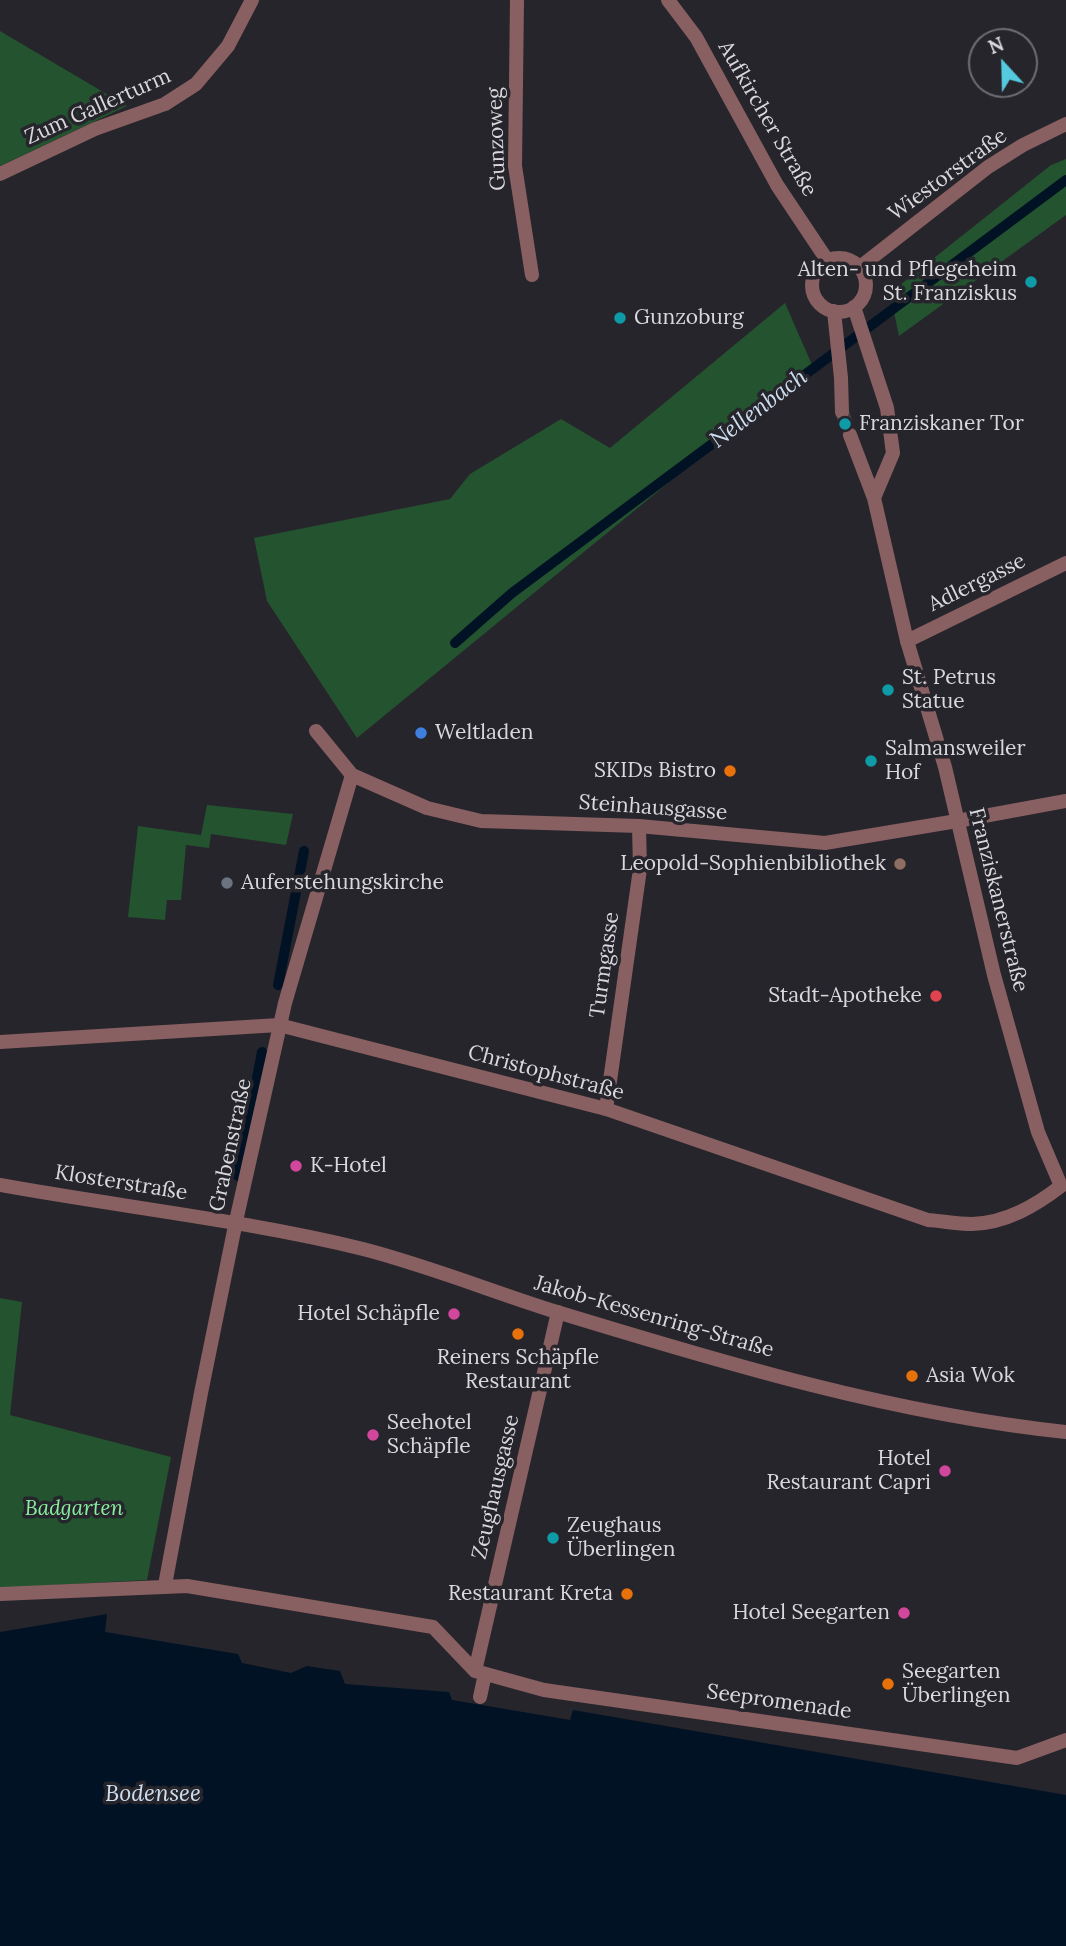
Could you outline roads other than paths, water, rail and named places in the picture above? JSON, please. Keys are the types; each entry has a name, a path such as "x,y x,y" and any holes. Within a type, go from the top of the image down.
{"street":[{"name":"Zum Gallerturm","path":"7,172 95,129 165,104 196,84 228,46 251,0"},
{"name":"Gunzoweg","path":"517,0 515,166 531,275"},
{"name":"Aufkircher Straße","path":"668,0 696,37 777,185 827,261"},
{"name":"Wiestorstraße","path":"859,267 988,167 1023,145 1066,124"},
{"path":"844,258 859,267 866,284 860,301 854,307 834,311 819,303 812,288 815,272 827,261 844,258"},
{"path":"854,307 887,408 893,453 874,498"},
{"path":"834,311 842,412"},
{"name":"Franziskanerstraße","path":"850,435 874,498 907,641 945,768 994,975 1038,1132 1064,1186"},
{"name":"Adlergasse","path":"907,641 1066,563"},
{"path":"316,731 352,775"},
{"name":"Steinhausgasse","path":"352,775 427,808 481,821 639,826 825,843 1066,801"},
{"name":"Grabenstraße","path":"165,1585 201,1393 279,1025 352,775"},
{"name":"Turmgasse","path":"606,1109 640,869 639,826"},
{"name":"Christophstraße","path":"0,1042 279,1025 606,1109 928,1220 973,1224 1007,1217 1036,1205 1064,1186"},
{"name":"Klosterstraße","path":"0,1185 88,1201 236,1222"},
{"name":"Jakob-Kessenring-Straße","path":"236,1222 366,1250 558,1312 813,1386 941,1415 1066,1432"},
{"name":"Zeughausgasse","path":"480,1672 558,1312"},
{"path":"0,1594 187,1586 433,1627 480,1672 480,1697"},
{"name":"Seepromenade","path":"480,1672 544,1690 1017,1758 1066,1740"}],"water":[{"name":"Bodensee","path":"107,1614 105,1632 238,1654 242,1663 291,1673 307,1666 340,1671 345,1684 449,1692 452,1700 570,1720 573,1710 1066,1795 1066,1946 0,1946 0,1632"}],"waterway":[{"name":"Nellenbach","path":"455,643 512,593 1066,180"},
{"path":"278,985 304,851"},
{"path":"238,1176 262,1052"}],"tunnel":[{"path":"842,412 850,435"}],"place":[{"name":"Alten- und Pflegeheim St. Franziskus","path":"1031,282"},
{"name":"Gunzoburg","path":"620,318"},
{"name":"Franziskaner Tor","path":"845,424"},
{"name":"St. Petrus Statue","path":"888,690"},
{"name":"Weltladen","path":"421,733"},
{"name":"Salmansweiler Hof","path":"871,761"},
{"name":"SKIDs Bistro","path":"730,771"},
{"name":"Leopold-Sophienbibliothek","path":"900,864"},
{"name":"Auferstehungskirche","path":"227,883"},
{"name":"Stadt-Apotheke","path":"936,996"},
{"name":"K-Hotel","path":"296,1166"},
{"name":"Hotel Schäpfle","path":"454,1314"},
{"name":"Reiners Schäpfle Restaurant","path":"518,1334"},
{"name":"Asia Wok","path":"912,1376"},
{"name":"Seehotel Schäpfle","path":"373,1435"},
{"name":"Hotel Restaurant Capri","path":"945,1471"},
{"name":"Zeughaus Überlingen","path":"553,1538"},
{"name":"Restaurant Kreta","path":"627,1594"},
{"name":"Hotel Seegarten","path":"904,1613"},
{"name":"Seegarten Überlingen","path":"888,1684"}],"park label":[{"name":"Badgarten","path":"74,1509"}]}
